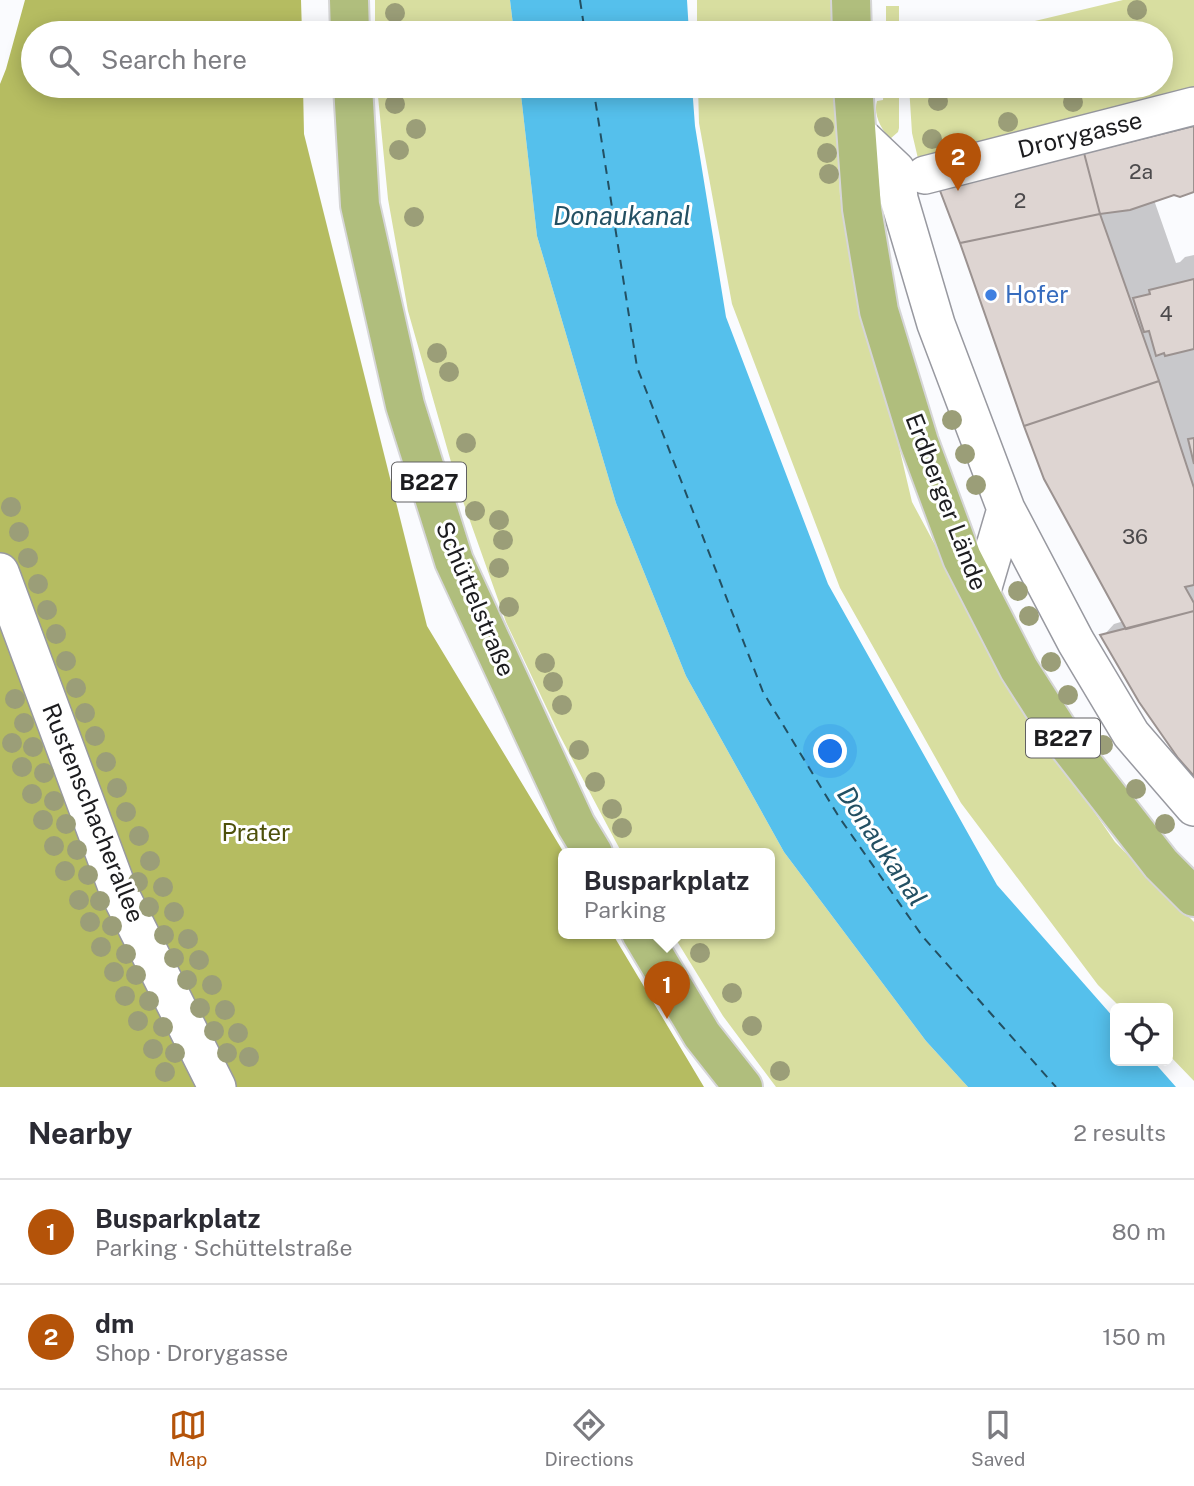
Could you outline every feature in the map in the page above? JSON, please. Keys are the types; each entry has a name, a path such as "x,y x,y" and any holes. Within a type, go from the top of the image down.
{"main road":[{"path":"349,0 350,21"},
{"path":"852,0 852,21"},
{"name":"Schüttelstraße","path":"354,98 360,205 409,418 454,561 576,825 590,848"},
{"name":"Erdberger Lände","path":"854,98 862,209 879,310 919,442 962,558 1020,669 1065,741 1161,864 1194,897"},
{"path":"645,939 702,1035 743,1087"}],"street":[{"name":"Drorygasse","path":"925,175 1194,106"},
{"path":"857,134 896,170 899,199 936,324 989,433 1006,509 1076,642 1131,734 1194,807"},
{"path":"981,594 1006,509"},
{"name":"Rustenschacherallee","path":"0,572 118,890 217,1087"}],"green space":[{"name":"Prater","path":"25,0 301,0 302,21 21,21 21,98 303,98 304,134 427,626 561,848 558,848 558,939 616,939 704,1087 0,1087 0,84"},
{"path":"375,0 510,0 513,21 375,21"},
{"path":"697,0 833,0 834,21 697,21"},
{"path":"1123,0 1194,0 1194,99 920,167 912,133 910,98 1173,98 1173,21 1035,21"},
{"path":"886,6 899,6 899,21 886,21"},
{"path":"378,98 521,98 537,236 616,503 686,676 784,852 926,1041 968,1087 776,1087 723,1016 676,939 775,939 775,848 619,848 559,734 506,622 459,490 408,311 388,199"},
{"path":"698,98 836,98 840,196 912,502 1022,707 1115,842 1194,922 1194,1081 1173,1059 1173,1003 1116,1003 1098,985 961,803 840,588 732,304 699,123"},
{"path":"899,98 899,128 890,139 881,126 876,111 877,101"}],"water":[{"path":"510,0 687,0 688,21 513,21"},
{"name":"Donaukanal","path":"521,98 693,98 695,126 726,317 828,584 997,885 1110,1013 1110,1066 1157,1066 1176,1087 968,1087 926,1041 784,852 686,676 616,503 537,236"}],"building":[{"path":"1194,126 1194,192 1180,197 1174,195 1130,210 1100,214 1084,153"},
{"path":"1084,153 1100,214 960,243 939,188"},
{"path":"1100,214 1159,381 1024,426 960,243"},
{"path":"1194,279 1194,349 1156,356 1149,331 1144,332 1133,298 1150,294 1149,290"},
{"path":"1159,381 1194,488 1194,585 1185,587 1194,603 1194,611 1126,629 1044,479 1024,426"},
{"path":"1194,438 1194,464 1188,439"},
{"path":"1194,611 1194,776 1178,758 1139,702 1100,635"}],"ferry route":[{"path":"580,0 583,21"},
{"path":"595,98 637,367 763,692 839,817 923,937 1056,1087"}],"place":[{"name":"dm","path":"958,191"},
{"name":"Hofer","path":"991,295"},
{"name":"Busparkplatz","path":"667,1019"}]}
